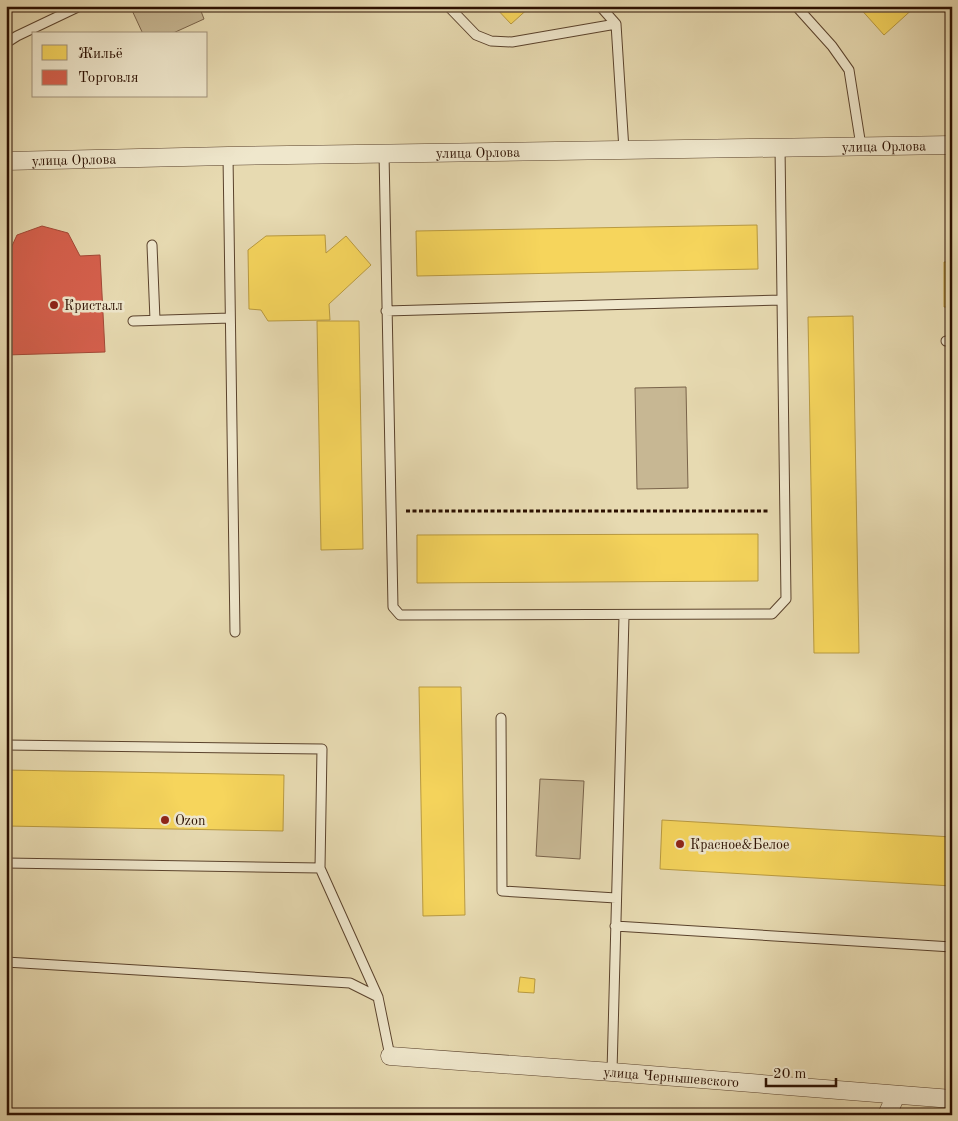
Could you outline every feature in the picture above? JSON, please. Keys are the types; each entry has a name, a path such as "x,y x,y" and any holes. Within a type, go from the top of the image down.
{"street":[{"name":"улица Орлова","path":"6,161 384,153 952,145"},
{"name":"улица Чернышевского","path":"390,1056 952,1099"},
{"path":"887,1115 896,1096"}],"lane":[{"path":"6,43 80,6"},
{"path":"448,6 476,35 491,41 512,42 616,24"},
{"path":"600,6 616,24 624,150"},
{"path":"796,6 832,46 848,70 861,146"},
{"path":"384,153 393,606 400,615 624,616 772,614 786,599 780,148"},
{"path":"228,156 235,632"},
{"path":"152,245 155,320"},
{"path":"386,311 782,300"},
{"path":"133,321 230,318"},
{"path":"612,1072 624,616"},
{"path":"501,718 502,891 616,898"},
{"path":"6,745 322,749 320,868 378,997 390,1056"},
{"path":"6,863 320,868"},
{"path":"615,926 952,947"},
{"path":"6,962 350,983 378,997"}],"path":[{"path":"391,512 786,511"}],"shaded area":[{"path":"130,6 199,6 204,19 175,32 142,32"},
{"path":"686,387 688,488 637,489 635,388"},
{"path":"540,779 584,781 580,859 536,856"}],"building: Жильё":[{"path":"494,6 531,6 511,24"},
{"path":"858,6 916,6 884,35"},
{"path":"757,225 758,269 417,276 416,231"},
{"path":"325,235 326,253 346,236 371,265 329,304 330,320 268,321 261,310 249,309 248,250 266,236"},
{"path":"944,262 952,262 952,307 944,307"},
{"path":"853,316 859,653 814,653 808,317"},
{"path":"317,321 359,321 363,549 321,550"},
{"path":"758,534 758,581 417,583 417,535"},
{"path":"419,687 461,687 465,915 423,916"},
{"path":"6,770 284,775 283,831 6,826"},
{"path":"662,820 952,837 952,886 660,869"},
{"path":"520,977 535,979 534,993 518,992"}],"building: Торговля":[{"name":"Кристалл","path":"42,226 68,233 80,256 100,255 105,352 6,355 6,259 17,235"}],"place":[{"name":"Кристалл","path":"54,305"},
{"name":"Ozon","path":"165,820"},
{"name":"Красное&Белое","path":"680,844"}]}
